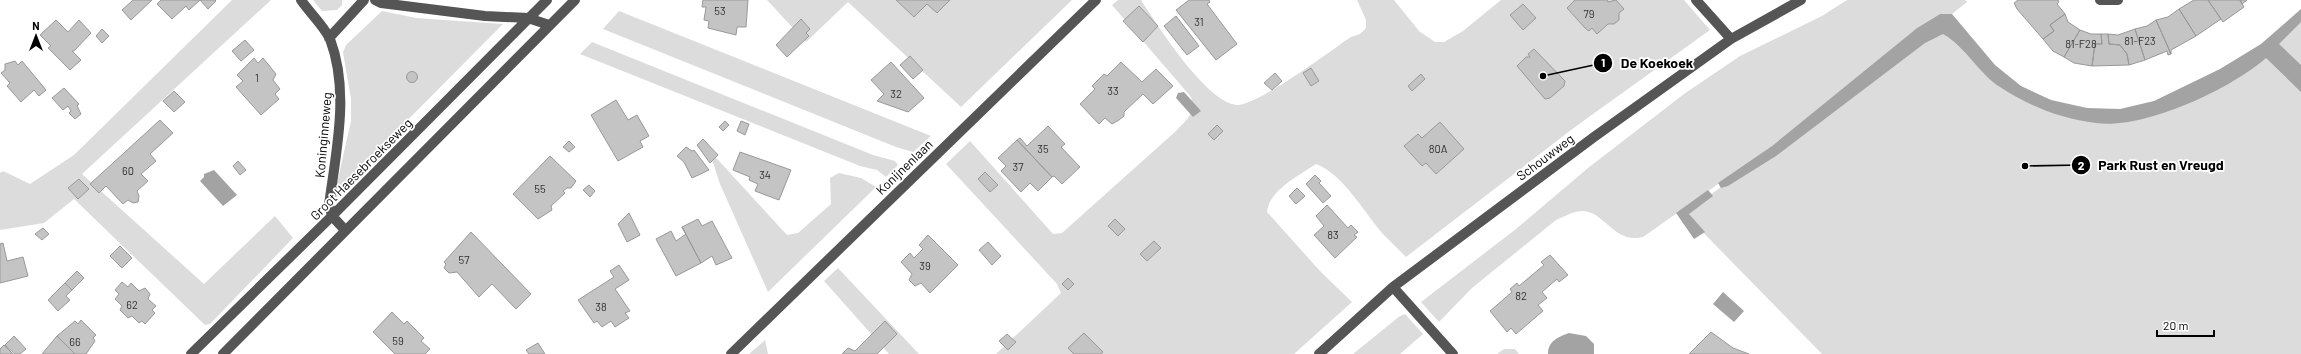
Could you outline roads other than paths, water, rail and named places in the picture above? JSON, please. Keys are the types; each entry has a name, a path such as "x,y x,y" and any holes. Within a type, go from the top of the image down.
{"street":[{"name":"Koninginneweg","path":"301,0 329,38 338,72 340,97 329,205 332,216"},
{"path":"329,38 364,0"},
{"path":"375,0 381,3 485,16 528,18 549,25"},
{"name":"Groot Haesebroekseweg","path":"191,354 332,216 547,0"},
{"path":"223,354 575,0"},
{"name":"Konijnenlaan","path":"731,354 1096,0"},
{"path":"1696,0 1731,39"},
{"name":"Schouwweg","path":"1319,354 1393,287 1594,137 1731,39 1801,0"},
{"path":"2100,0 2118,0"},
{"path":"332,216 345,230"},
{"path":"1393,287 1453,354"}],"place":[{"name":"De Koekoek","path":"1543,76"},
{"name":"Park Rust en Vreugd","path":"2025,166"}]}
